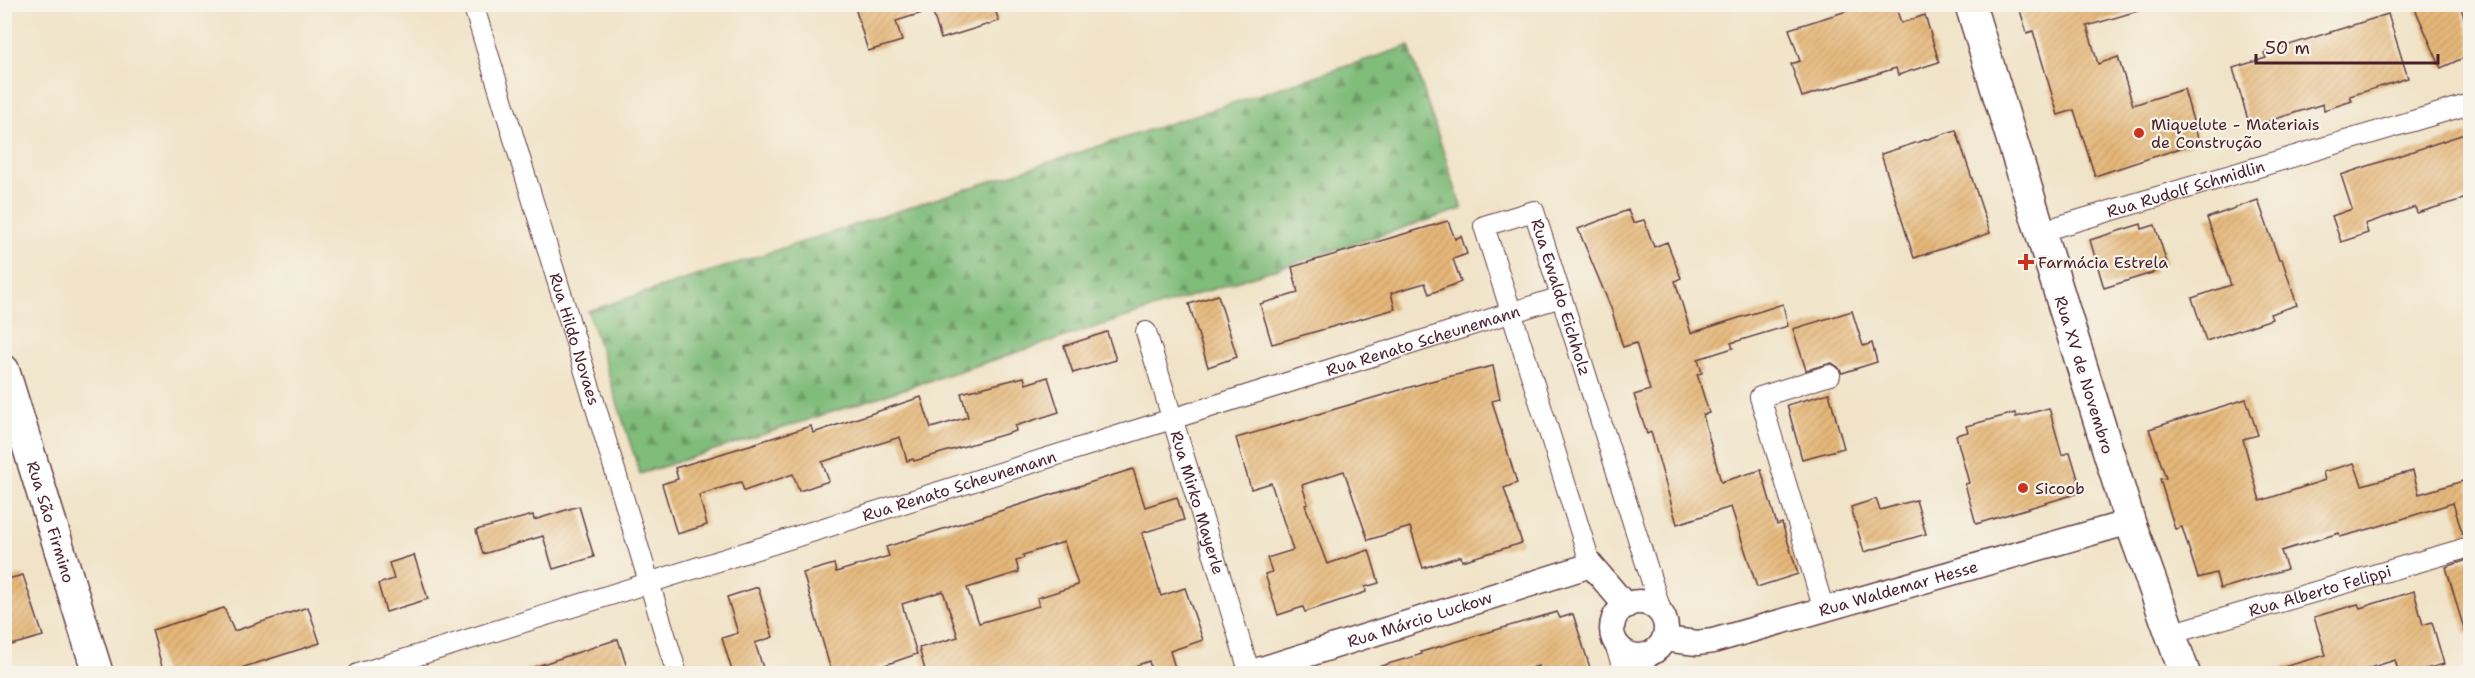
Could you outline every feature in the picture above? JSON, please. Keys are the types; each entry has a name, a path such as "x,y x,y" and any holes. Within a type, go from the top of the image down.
{"main road":[{"name":"Rua XV de Novembro","path":"1970,4 2038,232 2130,522 2185,674"},
{"name":"Rua São Firmino","path":"4,370 13,428 98,674"}],"street":[{"name":"Rua Hildo Novaes","path":"473,4 677,674"},
{"name":"Rua Rudolf Schmidlin","path":"2038,232 2470,104"},
{"name":"Rua Ewaldo Eichholz","path":"1626,606 1591,565 1484,226 1534,211 1664,628"},
{"name":"Rua Renato Scheunemann","path":"358,674 1562,297"},
{"name":"Rua Mirko Mayerle","path":"1146,332 1248,673"},
{"path":"1824,610 1760,397 1830,375"},
{"name":"Rua Waldemar Hesse","path":"1664,628 1697,643 1713,641 2130,522"},
{"name":"Rua Alberto Felippi","path":"2170,634 2470,547"},
{"name":"Rua Márcio Luckow","path":"1248,673 1591,565"},
{"path":"1613,638 1623,651 1638,657 1654,652 1664,628 1658,610 1643,602 1626,606 1614,619 1613,638 1625,674"}],"green space":[{"path":"1409,46 1462,209 640,474 588,311"}],"building":[{"path":"854,4 993,4 999,21 941,39 932,10 896,21 902,41 868,51"},
{"path":"1845,4 1895,4 1901,23 1925,15 1939,62 1898,75 1896,68 1802,97 1791,64 1800,61 1789,29 1847,11"},
{"path":"2018,4 2141,4 2141,10 2087,26 2098,64 2118,57 2133,105 2184,89 2199,142 2095,176 2074,110 2058,115 2033,31 2027,33"},
{"path":"2413,4 2460,4 2470,38 2470,55 2441,68"},
{"path":"2388,14 2408,78 2350,96 2352,101 2324,110 2323,104 2250,127 2233,68 2266,58 2264,53"},
{"path":"1956,130 1990,233 1914,258 1881,154"},
{"path":"2470,132 2470,197 2417,213 2415,207 2365,224 2368,233 2341,242 2332,216 2352,209 2341,175"},
{"path":"2258,200 2279,260 2282,259 2297,305 2270,314 2272,319 2206,341 2192,298 2231,285 2207,218"},
{"path":"1628,210 1633,223 1644,220 1654,247 1667,242 1681,278 1675,281 1691,333 1783,304 1788,326 1731,343 1733,348 1698,359 1702,373 1697,374 1709,413 1703,415 1721,482 1761,470 1777,525 1782,523 1798,574 1757,587 1731,507 1677,524 1651,432 1647,434 1634,395 1650,390 1636,343 1623,347 1611,308 1578,229"},
{"path":"1448,221 1455,239 1461,236 1467,254 1453,259 1461,282 1429,294 1425,283 1391,293 1395,309 1272,344 1260,304 1298,293 1292,267"},
{"path":"2141,224 2142,229 2155,225 2167,263 2154,268 2155,272 2104,288 2090,240"},
{"path":"1218,295 1237,357 1208,367 1189,304"},
{"path":"1852,311 1863,346 1872,343 1877,362 1842,373 1832,363 1806,370 1793,329"},
{"path":"1107,332 1116,360 1073,373 1064,346"},
{"path":"1493,366 1500,399 1492,401 1517,483 1504,488 1522,543 1462,561 1461,556 1423,568 1410,527 1368,540 1344,471 1302,485 1308,504 1305,505 1327,564 1369,550 1379,583 1365,587 1366,592 1305,612 1303,607 1278,615 1265,574 1272,572 1267,558 1293,550 1271,483 1251,489 1236,438 1431,381"},
{"path":"1024,377 1026,384 1048,377 1059,412 1015,426 1016,431 914,461 913,459 907,461 900,437 822,462 829,481 799,491 793,474 744,491 741,482 724,487 699,495 707,525 677,534 662,484 678,479 675,468 811,426 813,433 921,397 931,428 968,417 961,393"},
{"path":"1829,393 1844,448 1802,459 1787,405"},
{"path":"2246,399 2258,435 2243,439 2260,501 2325,480 2323,472 2354,463 2362,485 2413,471 2419,494 2470,479 2470,535 2463,536 2453,503 2373,528 2340,537 2339,533 2281,551 2287,569 2220,589 2216,573 2198,578 2182,527 2175,529 2160,479 2166,478 2149,429"},
{"path":"2049,408 2062,455 2070,452 2082,492 1976,524 1965,484 1969,483 1956,435 1968,432 1966,426 2015,413 2016,417"},
{"path":"1133,469 1145,507 1177,497 1184,520 1142,533 1161,596 1185,588 1203,640 1170,651 1175,668 1152,674 1149,661 1112,674 926,674 919,648 958,637 943,591 902,604 917,654 876,668 878,674 832,674 803,573 834,564 836,572 889,556 886,547","holes":["1064,542 1078,585 1037,598 1039,606 979,623 967,588 1019,572 1016,561 1024,558 1023,555"]},
{"path":"1876,499 1880,510 1916,500 1926,534 1864,552 1851,507"},
{"path":"579,506 594,557 553,569 543,536 483,554 476,530 533,515 534,520"},
{"path":"414,555 428,599 386,612 378,584 394,579 389,563"},
{"path":"2470,559 2470,633 2465,633 2446,567"},
{"path":"23,575 43,636 4,647 4,580"},
{"path":"758,587 773,637 755,643 765,674 733,674 722,638 738,633 727,597"},
{"path":"2414,591 2423,625 2432,622 2444,664 2407,674 2399,674 2395,660 2351,674 2281,674 2280,668 2326,655 2314,617 2358,604 2360,608"},
{"path":"308,607 320,643 222,674 164,674 152,630 224,608 234,631"},
{"path":"1557,612 1560,618 1573,614 1592,674 1540,674 1538,666 1513,674 1374,674 1374,668 1422,654 1421,652"},
{"path":"618,639 629,674 526,674 525,670"}],"place":[{"name":"Miquelute - Materiais de Construção","path":"2139,133"},
{"name":"Farmácia Estrela","path":"2026,262"},
{"name":"Sicoob","path":"2023,488"}]}
